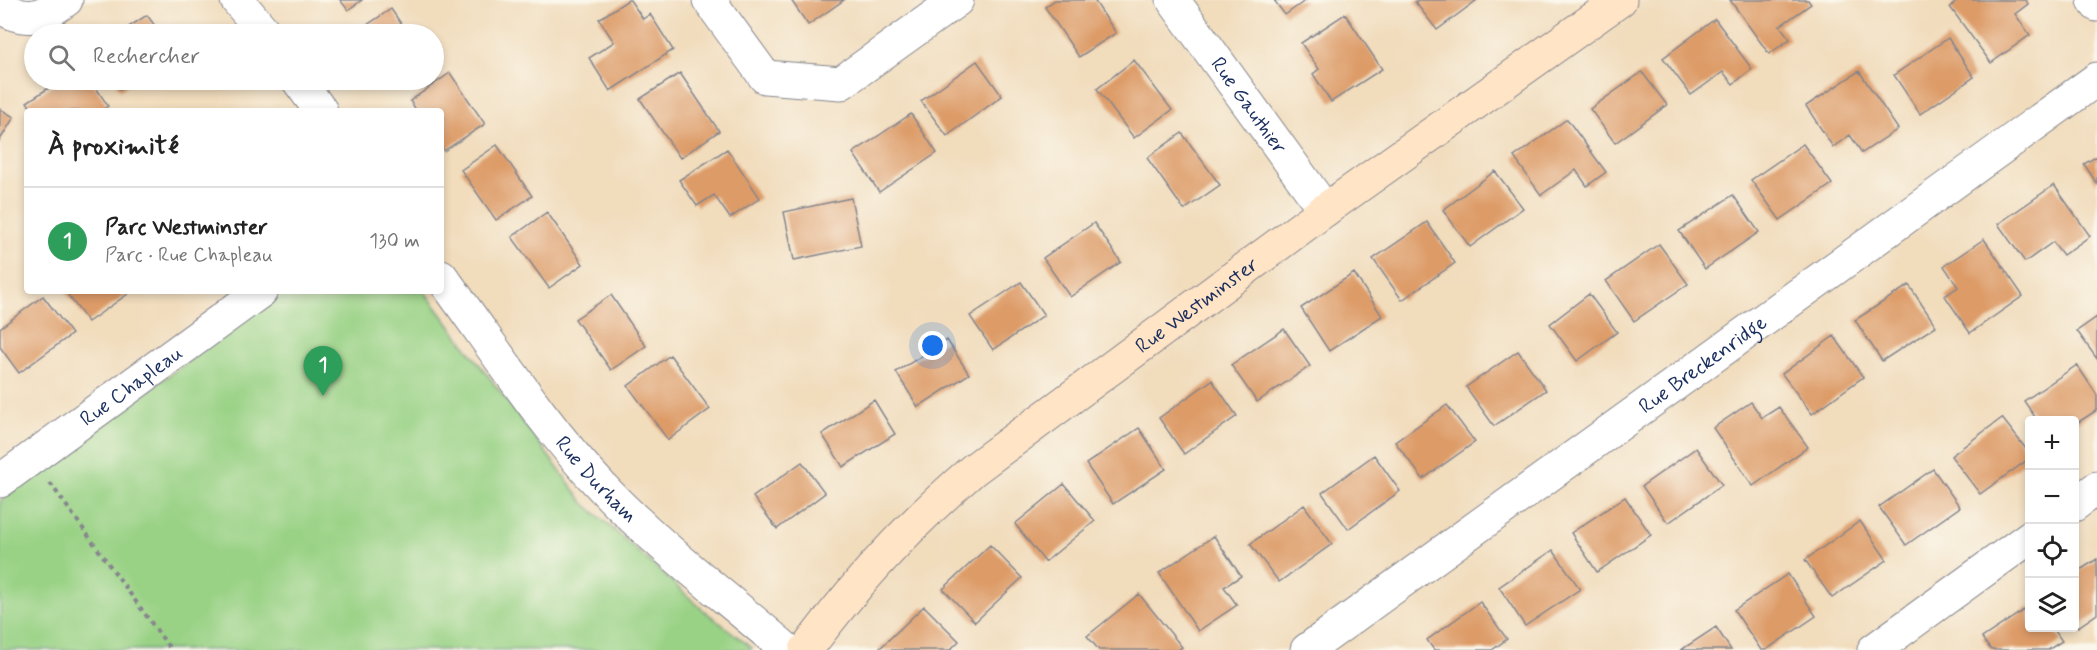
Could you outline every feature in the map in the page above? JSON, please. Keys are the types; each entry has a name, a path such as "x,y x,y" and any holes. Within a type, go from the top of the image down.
{"street":[{"path":"0,6 23,17 38,17 66,0"},
{"path":"237,0 257,24"},
{"path":"709,0 765,77 841,83 957,0"},
{"name":"Rue Gauthier","path":"1173,0 1325,210"},
{"name":"Rue Westminster","path":"806,650 833,614 888,551 952,488 1325,210 1620,0"},
{"path":"2094,0 2097,5"},
{"name":"Rue Breckenridge","path":"1307,650 2097,78"},
{"path":"305,90 319,108"},
{"name":"Rue Durham","path":"444,280 563,441 600,485 660,543 788,650"},
{"name":"Rue Chapleau","path":"0,481 257,294"},
{"path":"2079,501 2097,488"},
{"path":"1874,650 2025,541"}],"path":[{"path":"32,458 171,650"}],"green space":[{"path":"279,294 426,294 584,503 702,609 752,648 751,650 0,650 0,501"}],"building":[{"path":"340,0 362,0 348,10"},
{"path":"628,0 643,19 650,14 673,50 610,91 589,58 614,42 599,19"},
{"path":"791,0 844,0 808,25"},
{"path":"1055,0 1094,0 1116,33 1079,57 1045,7"},
{"path":"1274,0 1306,0 1285,15"},
{"path":"1418,0 1477,0 1437,30 1415,2"},
{"path":"1730,0 1808,0 1811,4 1780,26 1790,39 1769,54"},
{"path":"1959,0 2026,0 2028,4 2015,14 2030,35 1991,63 1950,7"},
{"path":"391,9 401,24 368,24"},
{"path":"1345,14 1382,69 1331,102 1313,74 1319,69 1301,43"},
{"path":"147,15 154,24 133,24"},
{"path":"1715,19 1752,69 1733,84 1723,72 1691,95 1663,58"},
{"path":"1948,38 1974,77 1920,114 1894,75"},
{"path":"1134,60 1172,110 1134,138 1097,89"},
{"path":"977,61 1002,96 947,136 921,101"},
{"path":"1859,71 1898,129 1862,153 1850,135 1833,147 1806,106"},
{"path":"1642,72 1667,105 1615,143 1590,109"},
{"path":"450,73 485,124 444,151 444,108 415,108 410,101 426,90 444,90 444,77"},
{"path":"680,73 719,131 680,158 640,99"},
{"path":"46,90 98,90 108,106 105,108 31,108 27,102"},
{"path":"0,109 14,117 0,140"},
{"path":"911,114 937,153 879,192 853,153"},
{"path":"1567,119 1606,172 1587,186 1576,170 1541,195 1514,157"},
{"path":"1182,133 1220,185 1184,210 1147,158"},
{"path":"1803,144 1832,184 1780,220 1751,180"},
{"path":"497,145 532,196 496,220 461,170"},
{"path":"727,149 760,198 730,218 714,195 697,206 679,180"},
{"path":"2097,156 2097,184 2084,164"},
{"path":"1495,171 1523,208 1470,247 1443,210"},
{"path":"2054,185 2090,236 2063,255 2053,242 2025,262 1998,224"},
{"path":"1733,195 1759,232 1705,269 1679,231"},
{"path":"851,198 861,246 794,260 784,212"},
{"path":"547,212 583,264 549,288 512,237"},
{"path":"1427,222 1455,263 1402,300 1373,259"},
{"path":"1094,223 1121,262 1070,297 1043,258"},
{"path":"1984,239 2023,296 1970,333 1945,296 1958,287 1944,266"},
{"path":"1659,244 1688,284 1634,321 1606,281"},
{"path":"1354,273 1382,316 1329,351 1301,308"},
{"path":"1021,282 1044,315 993,350 970,316"},
{"path":"1909,285 1936,326 1882,361 1855,320"},
{"path":"67,294 128,294 88,322"},
{"path":"1589,294 1617,332 1577,361 1550,324"},
{"path":"611,295 646,346 611,370 575,319"},
{"path":"43,296 72,334 19,373 0,347 0,328"},
{"path":"2097,317 2097,359 2077,331"},
{"path":"1284,329 1310,366 1257,402 1231,365"},
{"path":"1834,336 1863,377 1812,414 1782,374"},
{"path":"947,340 969,374 918,407 896,372"},
{"path":"1518,351 1546,390 1494,426 1466,387"},
{"path":"670,355 710,409 668,440 628,386"},
{"path":"2077,365 2097,395 2097,410 2079,422 2079,416 2034,416 2024,401"},
{"path":"1212,380 1237,416 1184,454 1159,418"},
{"path":"874,400 895,434 843,467 822,434"},
{"path":"1751,402 1762,418 1779,407 1808,447 1753,486 1713,428"},
{"path":"1447,405 1475,442 1423,479 1395,442"},
{"path":"2002,418 2025,448 2025,462 1980,494 1951,456"},
{"path":"1139,428 1166,469 1113,504 1086,464"},
{"path":"1696,448 1722,485 1668,523 1642,486"},
{"path":"1374,455 1400,491 1348,529 1322,493"},
{"path":"802,462 825,493 777,529 753,497"},
{"path":"1933,469 1960,507 1906,545 1879,507"},
{"path":"1064,484 1095,521 1045,562 1015,524"},
{"path":"1625,497 1651,535 1597,572 1571,533"},
{"path":"1304,505 1332,544 1279,582 1250,544"},
{"path":"1860,521 1887,560 1832,598 1805,560"},
{"path":"1214,536 1241,576 1224,587 1237,605 1198,631 1159,573"},
{"path":"990,545 1022,578 975,622 943,589"},
{"path":"1553,550 1580,589 1525,626 1499,587"},
{"path":"2097,559 2097,614 2079,626 2079,578 2079,571"},
{"path":"1788,574 1816,616 1766,650 1761,650 1734,610"},
{"path":"1139,594 1182,647 1178,650 1099,650 1087,636"},
{"path":"1480,602 1507,639 1492,650 1434,650 1427,640"},
{"path":"924,606 959,641 950,650 878,650"},
{"path":"2025,609 2025,632 2056,632 2062,641 2048,650 1991,650 1982,638"},
{"path":"1716,627 1731,650 1681,650"}],"place":[{"name":"Parc Westminster","path":"323,396"}]}
